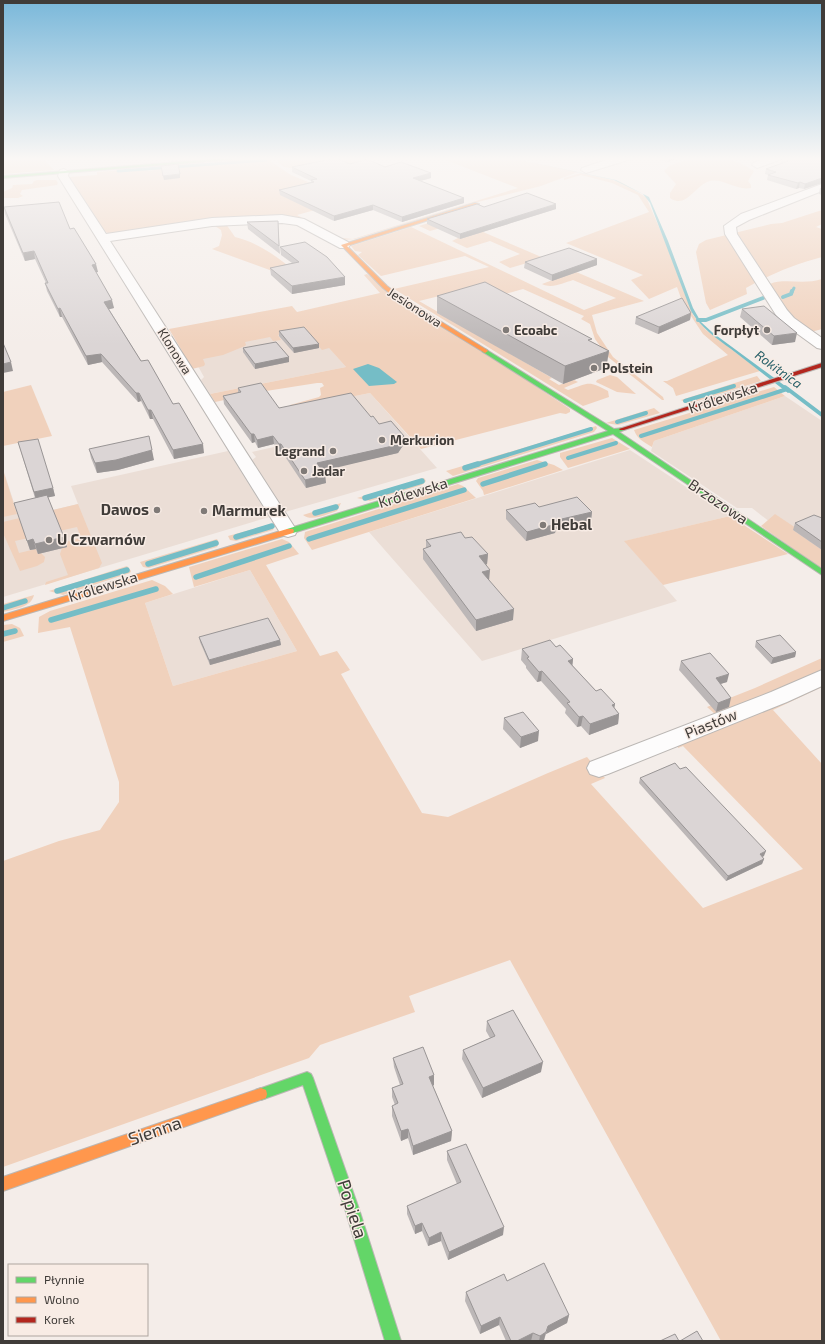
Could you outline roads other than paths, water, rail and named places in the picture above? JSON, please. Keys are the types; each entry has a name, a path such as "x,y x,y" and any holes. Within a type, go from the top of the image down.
{"street":[{"name":"Klonowa","path":"91,220 288,531"},
{"path":"103,238 212,222 265,220"},
{"path":"286,220 300,222 344,245 426,220"},
{"path":"740,220 730,226 731,234 744,252 781,312 789,321 822,345"},
{"name":"Jesionowa","path":"344,245 385,287 399,298 614,432"},
{"name":"Królewska","path":"3,618 614,432 822,365"},
{"name":"Brzozowa","path":"614,432 822,573"},
{"name":"Piastów","path":"599,768 779,697 822,677"},
{"name":"Sienna","path":"3,1184 307,1078"},
{"name":"Popiela","path":"307,1078 333,1151 377,1285 393,1341"}],"water":[{"path":"656,220 659,220 693,308 701,322 713,333 792,391 788,393 714,337 704,328 691,311"},
{"path":"368,364 379,368 397,382 394,384 369,386 353,369"}],"waterway":[{"path":"792,292 794,288"},
{"path":"783,297 791,294 792,291"},
{"path":"698,320 706,320 763,298"},
{"path":"685,401 734,386"},
{"name":"Rokitnica","path":"785,387 822,415"},
{"path":"641,436 787,389"},
{"path":"617,422 646,413"},
{"path":"475,465 591,429"},
{"path":"568,458 616,443"},
{"path":"465,468 478,464"},
{"path":"483,484 545,464 542,465"},
{"path":"365,498 422,481"},
{"path":"309,539 464,490"},
{"path":"315,513 336,507"},
{"path":"236,537 272,526"},
{"path":"148,564 216,543"},
{"path":"196,577 289,546"},
{"path":"57,591 127,570"},
{"path":"51,620 156,589"},
{"path":"3,608 25,601"},
{"path":"3,634 15,631"}],"place":[{"name":"Ecoabc","path":"506,330"},
{"name":"Forpłyt","path":"767,330"},
{"name":"Polstein","path":"594,368"},
{"name":"Merkurion","path":"382,440"},
{"name":"Legrand","path":"333,451"},
{"name":"Jadar","path":"304,471"},
{"name":"Dawos","path":"157,510"},
{"name":"Marmurek","path":"204,511"},
{"name":"Hebal","path":"543,525"},
{"name":"U Czwarnów","path":"49,540"}]}
